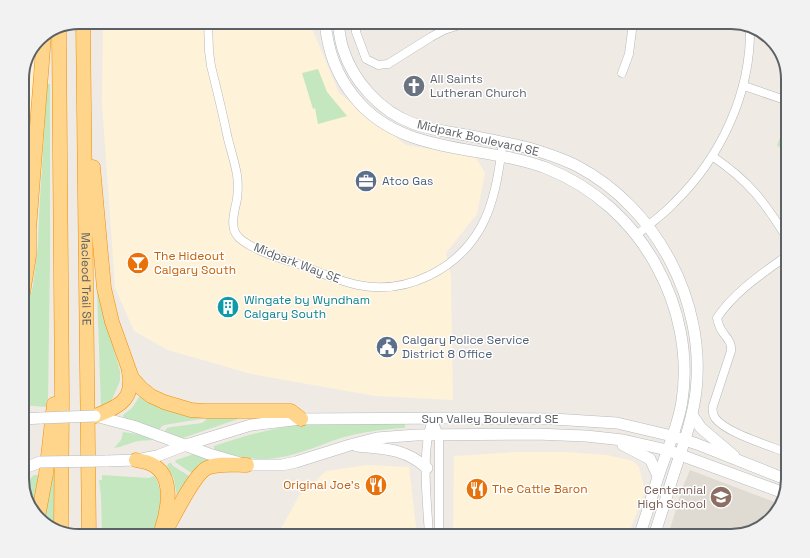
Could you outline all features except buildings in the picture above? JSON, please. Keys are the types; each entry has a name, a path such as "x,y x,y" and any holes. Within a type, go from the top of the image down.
{"highway":[{"name":"Macleod Trail SE","path":"83,29 89,529"},
{"name":"Macleod Trail SE","path":"59,34 62,300 61,525"},
{"path":"29,256 29,229 43,44"},
{"path":"83,73 104,288 112,322 132,378 151,396 178,407 205,411 291,411 301,419"},
{"path":"39,509 48,455 62,300"},
{"path":"95,416 116,408 128,396 130,379 127,365"},
{"path":"136,460 150,463 156,467 164,477 168,501 162,529"},
{"path":"167,529 196,479 206,468 217,465 247,465"}],"main road":[{"name":"Midpark Boulevard SE","path":"326,29 330,54 340,77 360,104 379,120 397,131 419,140 501,156 540,166 572,180 603,201 622,218 637,235 653,260 673,301 683,352 684,374 682,402 641,529"},
{"name":"Midpark Boulevard SE","path":"339,29 343,48 353,72 370,94 392,112 418,125 544,152 577,167 599,180 630,206 648,226 668,256 683,290 694,326 697,349 697,374 692,415 656,529"},
{"path":"692,415 701,428 742,463"},
{"name":"Sun Valley Boulevard SE","path":"29,419 95,416 133,426 209,454 247,465 282,465 377,438 433,435 536,434 608,438 639,443 680,454 779,491"},
{"name":"Sun Valley Boulevard SE","path":"40,462 136,460 157,456 186,445 251,425 301,419 530,418 617,423 672,436 781,477"},
{"path":"608,438 635,450 650,459 658,476"},
{"path":"350,445 397,450 410,456 426,468"},
{"path":"29,461 40,462"},
{"path":"29,464 40,462"},
{"path":"29,466 40,462"}],"street":[{"name":"Midpark Way SE","path":"208,29 211,66 237,174 237,197 234,229 240,239 250,245 343,282 379,287 412,282 432,274 456,258 475,237 490,206 503,142"},
{"path":"356,29 366,59 378,65 388,64 431,36 447,29"},
{"path":"622,73 629,54 632,29"},
{"path":"637,235 674,203 712,156 736,111 744,86 750,33"},
{"path":"744,86 781,98"},
{"path":"712,156 730,168 751,187 781,228"},
{"path":"781,261 728,303 717,318 722,331 732,346 712,412 718,421 738,433 781,450"},
{"path":"432,418 440,529"},
{"path":"429,529 426,468 433,435"}],"shaded area":[{"path":"103,29 313,29 339,93 406,145 475,156 485,173 477,214 446,253 451,276 453,400 375,396 251,374 168,350 134,331 115,288 102,103"},
{"path":"48,40 49,178 29,171 29,76 34,57"},
{"path":"516,452 565,452 607,455 633,461 639,467 645,491 631,529 453,529 454,456"},
{"path":"367,465 409,467 416,529 281,529 299,496 326,471"},
{"name":"Centennial High School","path":"690,470 775,502 769,512 759,521 741,528 670,529 682,489"}],"green space":[{"path":"318,69 327,92 347,116 318,124 315,108 313,109 302,73"},
{"path":"47,84 50,84 50,259 48,400 46,407 29,406 29,301 33,286 38,245"},
{"path":"781,135 781,149 777,145"},
{"path":"97,292 120,371 120,381 110,404 101,407"},
{"path":"143,396 203,418 164,425 158,430 124,419 123,415 132,408 139,397"},
{"path":"237,415 238,419 183,438 166,433 165,431 167,428 171,427 202,423 206,420 207,416"},
{"path":"310,423 405,424 405,428 357,434 296,454 278,458 247,458 214,450 214,446 250,435"},
{"path":"123,432 155,439 114,448 121,440"},
{"path":"194,454 207,458 207,462 193,474 175,462 176,460"},
{"path":"169,463 191,477 177,497 174,479 167,466"},
{"path":"34,475 41,475 35,502 31,492 29,480"},
{"path":"50,475 58,475 58,524 51,521 42,512"},
{"path":"102,475 149,478 154,476 158,482 160,490 161,506 160,514 154,529 102,529 99,480 102,480"}],"place":[{"name":"All Saints Lutheran Church","path":"414,86"},
{"name":"Atco Gas","path":"366,181"},
{"name":"The Hideout Calgary South","path":"138,263"},
{"name":"Wingate by Wyndham Calgary South","path":"228,307"},
{"name":"Calgary Police Service District 8 Office","path":"387,347"},
{"name":"Original Joe's","path":"376,485"},
{"name":"The Cattle Baron","path":"477,489"},
{"name":"Centennial High School","path":"721,497"}]}
